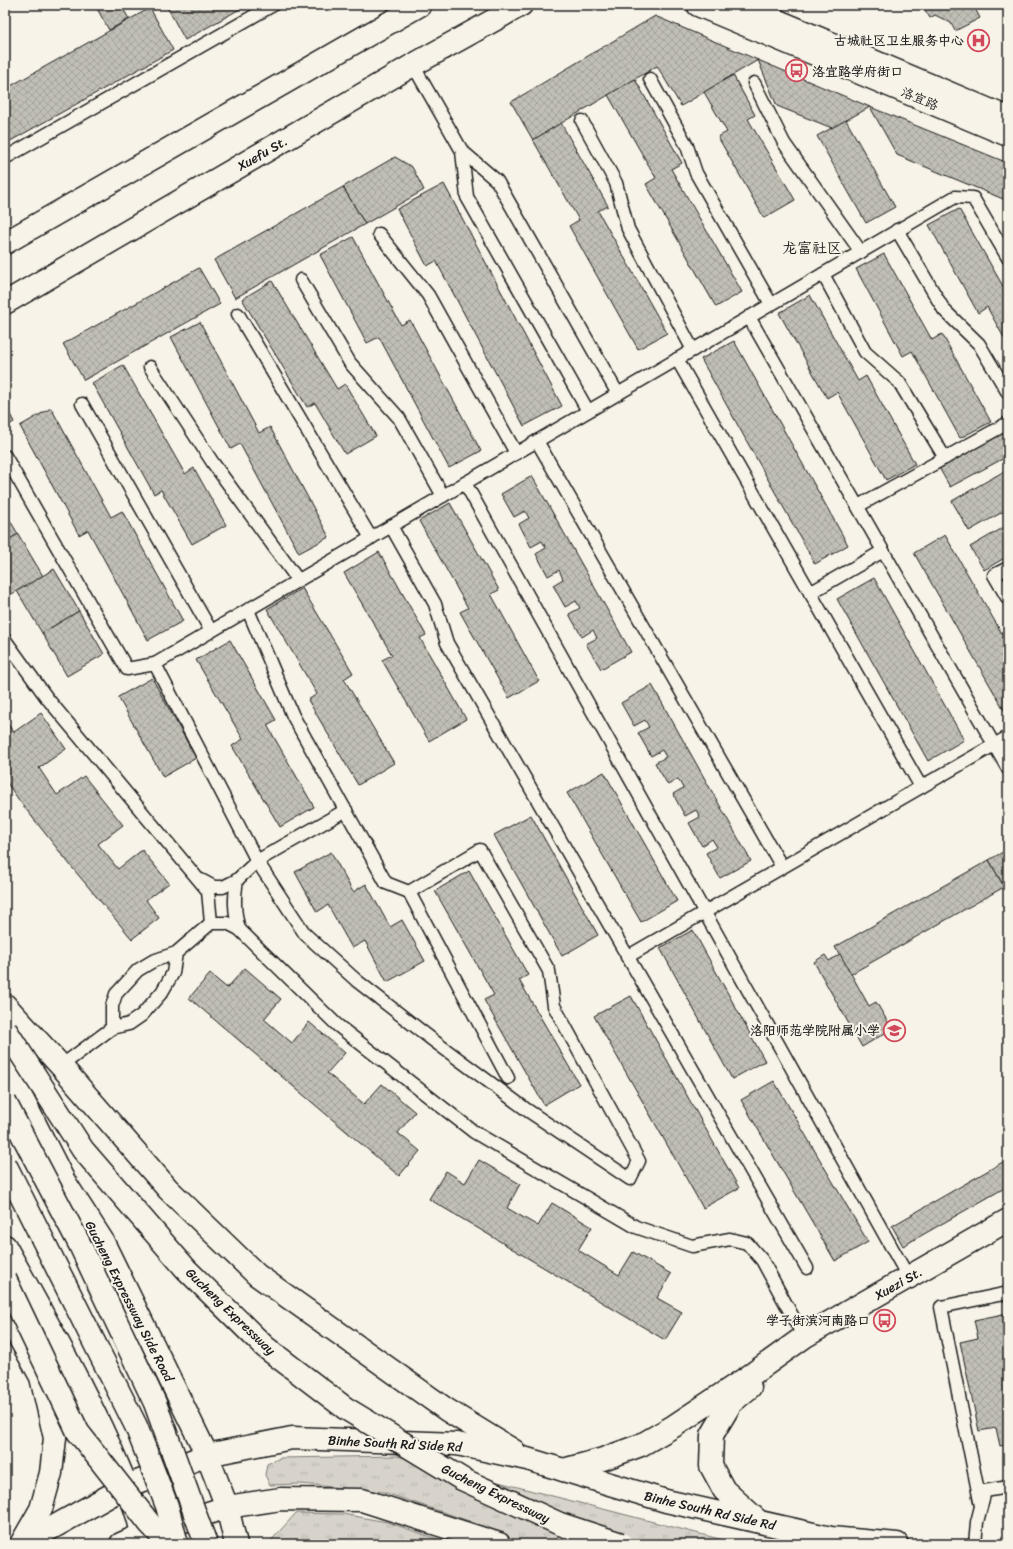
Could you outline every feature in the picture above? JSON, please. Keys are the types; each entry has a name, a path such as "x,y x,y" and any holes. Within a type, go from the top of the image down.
{"main road":[{"path":"5,243 420,5"},
{"name":"Xuefu St.","path":"5,303 414,65 521,5"},
{"name":"洛宜路","path":"698,5 1008,135"},
{"name":"洛宜路","path":"740,5 1008,118"},
{"path":"762,5 778,20"},
{"path":"5,1005 61,1066 168,1189 257,1275 447,1410 527,1458"},
{"name":"Gucheng Expressway","path":"5,1029 83,1150 186,1269 265,1347 344,1408 462,1479 560,1524 621,1544"},
{"name":"Gucheng Expressway Side Road","path":"5,1065 64,1181 102,1240 207,1455 226,1508 236,1544"},
{"path":"5,1102 80,1245 155,1403 206,1544"},
{"path":"5,1164 136,1426 167,1506 177,1544"},
{"name":"Xuezi St.","path":"910,1281 1008,1220"},
{"name":"Xuezi St.","path":"753,1379 806,1340 910,1281 1008,1229"},
{"path":"5,1246 96,1416 127,1486 144,1539"},
{"path":"5,1279 78,1432 150,1524 169,1544"},
{"path":"5,1312 41,1377 55,1438 51,1473 41,1509 22,1544"},
{"path":"563,1470 603,1459 641,1445 753,1379"},
{"path":"753,1379 731,1403 712,1435 711,1466 724,1490 759,1522"},
{"name":"Binhe South Rd Side Rd","path":"22,1544 127,1486 207,1455 292,1438 457,1444 527,1458 666,1501 836,1541 897,1544"},
{"path":"121,1544 144,1539 226,1508 281,1498 362,1500 499,1544"}],"lane":[{"path":"5,158 273,5"},
{"path":"414,65 462,151 497,181 618,394"},
{"path":"650,79 687,146 696,173 771,304"},
{"path":"754,83 784,143 861,252"},
{"path":"582,121 616,183 628,229 693,350"},
{"path":"462,151 467,197 588,411"},
{"path":"5,456 127,669 155,664 955,197 973,198 1008,258"},
{"path":"897,230 944,310 979,344 1008,393"},
{"path":"379,234 428,295 516,453"},
{"path":"823,274 865,352 899,382 945,458"},
{"path":"301,280 350,363 399,418 443,496"},
{"path":"238,314 370,538"},
{"path":"749,317 1008,769"},
{"path":"677,359 921,787"},
{"path":"150,367 213,463 298,580"},
{"path":"82,404 211,632"},
{"path":"858,506 1008,423"},
{"path":"537,441 782,867"},
{"path":"465,483 910,1281"},
{"path":"391,526 435,604 447,643 807,1268"},
{"path":"810,593 883,551"},
{"path":"1008,568 994,576 1008,599"},
{"path":"248,610 293,716 386,883 409,892 508,1078"},
{"path":"5,640 47,698 208,891 211,923"},
{"path":"155,664 257,860 305,934 357,981 434,1041 527,1110 630,1178 639,1161 554,1006 549,971 480,850 409,892"},
{"path":"627,957 1008,737"},
{"path":"199,879 214,887 223,887 237,880 257,860 346,810"},
{"path":"237,880 234,912 239,929"},
{"path":"112,1028 112,1006 116,994 138,970 153,961 176,953 211,923 227,923 239,929 337,1025 474,1132 636,1227 692,1246 730,1239 747,1243 762,1260 806,1340"},
{"path":"61,1066 112,1028 129,1024 142,1015 162,992 173,973 176,953"},
{"path":"981,1506 941,1307 1008,1293"},
{"path":"975,1544 977,1522 985,1491 1008,1487"}],"green space":[{"path":"397,1456 739,1544 522,1544 469,1521 383,1492 301,1484 270,1485 265,1475 267,1464 280,1458"},
{"path":"296,1513 343,1514 387,1522 452,1544 268,1544"}],"building":[{"path":"95,5 121,5 129,19 109,30"},
{"path":"166,5 247,5 185,40"},
{"path":"922,5 973,5 980,18 955,31 951,23 935,15 930,18"},
{"path":"150,8 173,50 5,144 5,89"},
{"path":"655,16 758,60 681,106 657,66 533,140 511,102"},
{"path":"758,60 870,107 832,128 777,106"},
{"path":"733,75 755,115 748,119 795,200 764,218 718,137 727,132 704,92"},
{"path":"635,79 682,163 671,169 742,292 716,307 646,184 656,178 608,95"},
{"path":"870,107 1008,163 1008,201 897,155"},
{"path":"846,120 895,207 866,223 817,136"},
{"path":"561,123 608,206 598,211 667,333 638,349 569,226 579,220 533,140"},
{"path":"395,157 412,167 424,190 365,224 343,187"},
{"path":"444,184 562,406 524,426 436,261 427,266 397,209"},
{"path":"343,187 365,224 235,298 214,260"},
{"path":"959,209 1008,295 1008,345 987,307 978,313 929,225"},
{"path":"353,237 401,325 410,320 481,451 449,468 379,337 367,343 320,255"},
{"path":"884,254 932,340 942,334 991,422 960,438 912,351 903,356 856,269"},
{"path":"199,268 220,304 84,380 63,344"},
{"path":"272,281 337,389 345,384 376,436 345,454 315,403 307,407 242,299"},
{"path":"810,295 858,381 866,376 915,464 886,480 837,392 827,398 779,313"},
{"path":"200,322 259,433 270,427 329,537 299,553 240,444 231,449 171,337"},
{"path":"734,341 848,545 815,564 701,359"},
{"path":"123,365 185,474 194,468 226,525 192,544 161,490 154,494 92,383"},
{"path":"5,405 14,422 5,427"},
{"path":"51,408 111,517 122,511 183,621 148,640 88,530 79,535 20,426"},
{"path":"1008,428 1008,456 950,487 938,466"},
{"path":"1008,469 1008,509 969,531 952,501"},
{"path":"532,476 631,652 601,669 586,644 597,638 593,630 582,637 569,614 580,608 576,601 565,607 553,585 563,579 559,570 548,576 536,554 546,548 542,541 531,547 519,524 529,518 525,511 514,517 501,494"},
{"path":"450,503 499,590 491,594 539,681 509,698 460,612 468,608 419,521"},
{"path":"5,512 18,534 5,542"},
{"path":"1008,525 1008,556 984,570 970,547"},
{"path":"18,534 43,576 10,595 5,588 5,542"},
{"path":"945,535 1008,644 1008,715 914,553"},
{"path":"379,552 426,635 420,638 466,719 429,741 382,660 392,655 344,573"},
{"path":"54,569 79,611 42,633 17,591"},
{"path":"874,578 964,740 928,761 837,599"},
{"path":"302,588 353,673 344,679 394,763 358,785 308,700 317,694 267,609"},
{"path":"79,611 104,654 67,676 42,633"},
{"path":"230,640 276,720 267,725 314,807 280,827 232,746 243,739 196,660"},
{"path":"152,678 196,758 163,777 118,697"},
{"path":"652,685 751,861 720,878 706,853 717,847 712,839 702,846 689,823 700,817 696,810 685,816 673,794 683,788 678,779 668,785 655,763 666,757 662,750 651,756 638,733 649,727 645,720 634,726 621,703"},
{"path":"41,713 66,749 39,768 57,795 84,776 123,825 98,844 118,869 142,850 169,883 146,900 159,918 132,939 75,871 21,803 5,780 5,721 14,732"},
{"path":"604,772 677,901 641,922 567,793"},
{"path":"531,815 598,935 562,956 494,835"},
{"path":"1008,849 1008,894 989,860"},
{"path":"331,852 353,892 366,884 390,927 402,920 425,961 387,982 365,941 352,948 328,905 317,912 295,872"},
{"path":"989,860 1004,887 851,974 835,947"},
{"path":"469,871 528,975 519,980 579,1084 544,1105 484,1000 494,995 435,891"},
{"path":"693,930 765,1061 732,1079 660,948"},
{"path":"840,954 869,1006 876,1002 892,1029 862,1047 814,962 825,955 829,961"},
{"path":"245,968 281,999 264,1019 292,1043 309,1022 345,1053 327,1073 364,1104 382,1084 415,1112 398,1133 420,1151 399,1176 189,998 210,974 227,988"},
{"path":"631,996 739,1188 703,1208 594,1016"},
{"path":"774,1081 868,1242 835,1261 741,1100"},
{"path":"1008,1159 1008,1186 903,1246 892,1226"},
{"path":"479,1160 520,1184 507,1208 538,1226 552,1203 592,1227 578,1250 619,1275 633,1252 671,1274 657,1298 682,1312 665,1340 429,1199 446,1171 465,1183"},
{"path":"1008,1313 1008,1444 1000,1446 996,1428 979,1431 960,1342 978,1338 974,1320"}],"place":[{"name":"古城社区卫生服务中心","path":"979,40"},
{"name":"洛宜路学府街口","path":"796,71"},
{"name":"洛阳师范学院附属小学","path":"895,1030"},
{"name":"学子街滨河南路口","path":"885,1320"}],"district":[{"name":"龙富社区","path":"812,248"}]}
